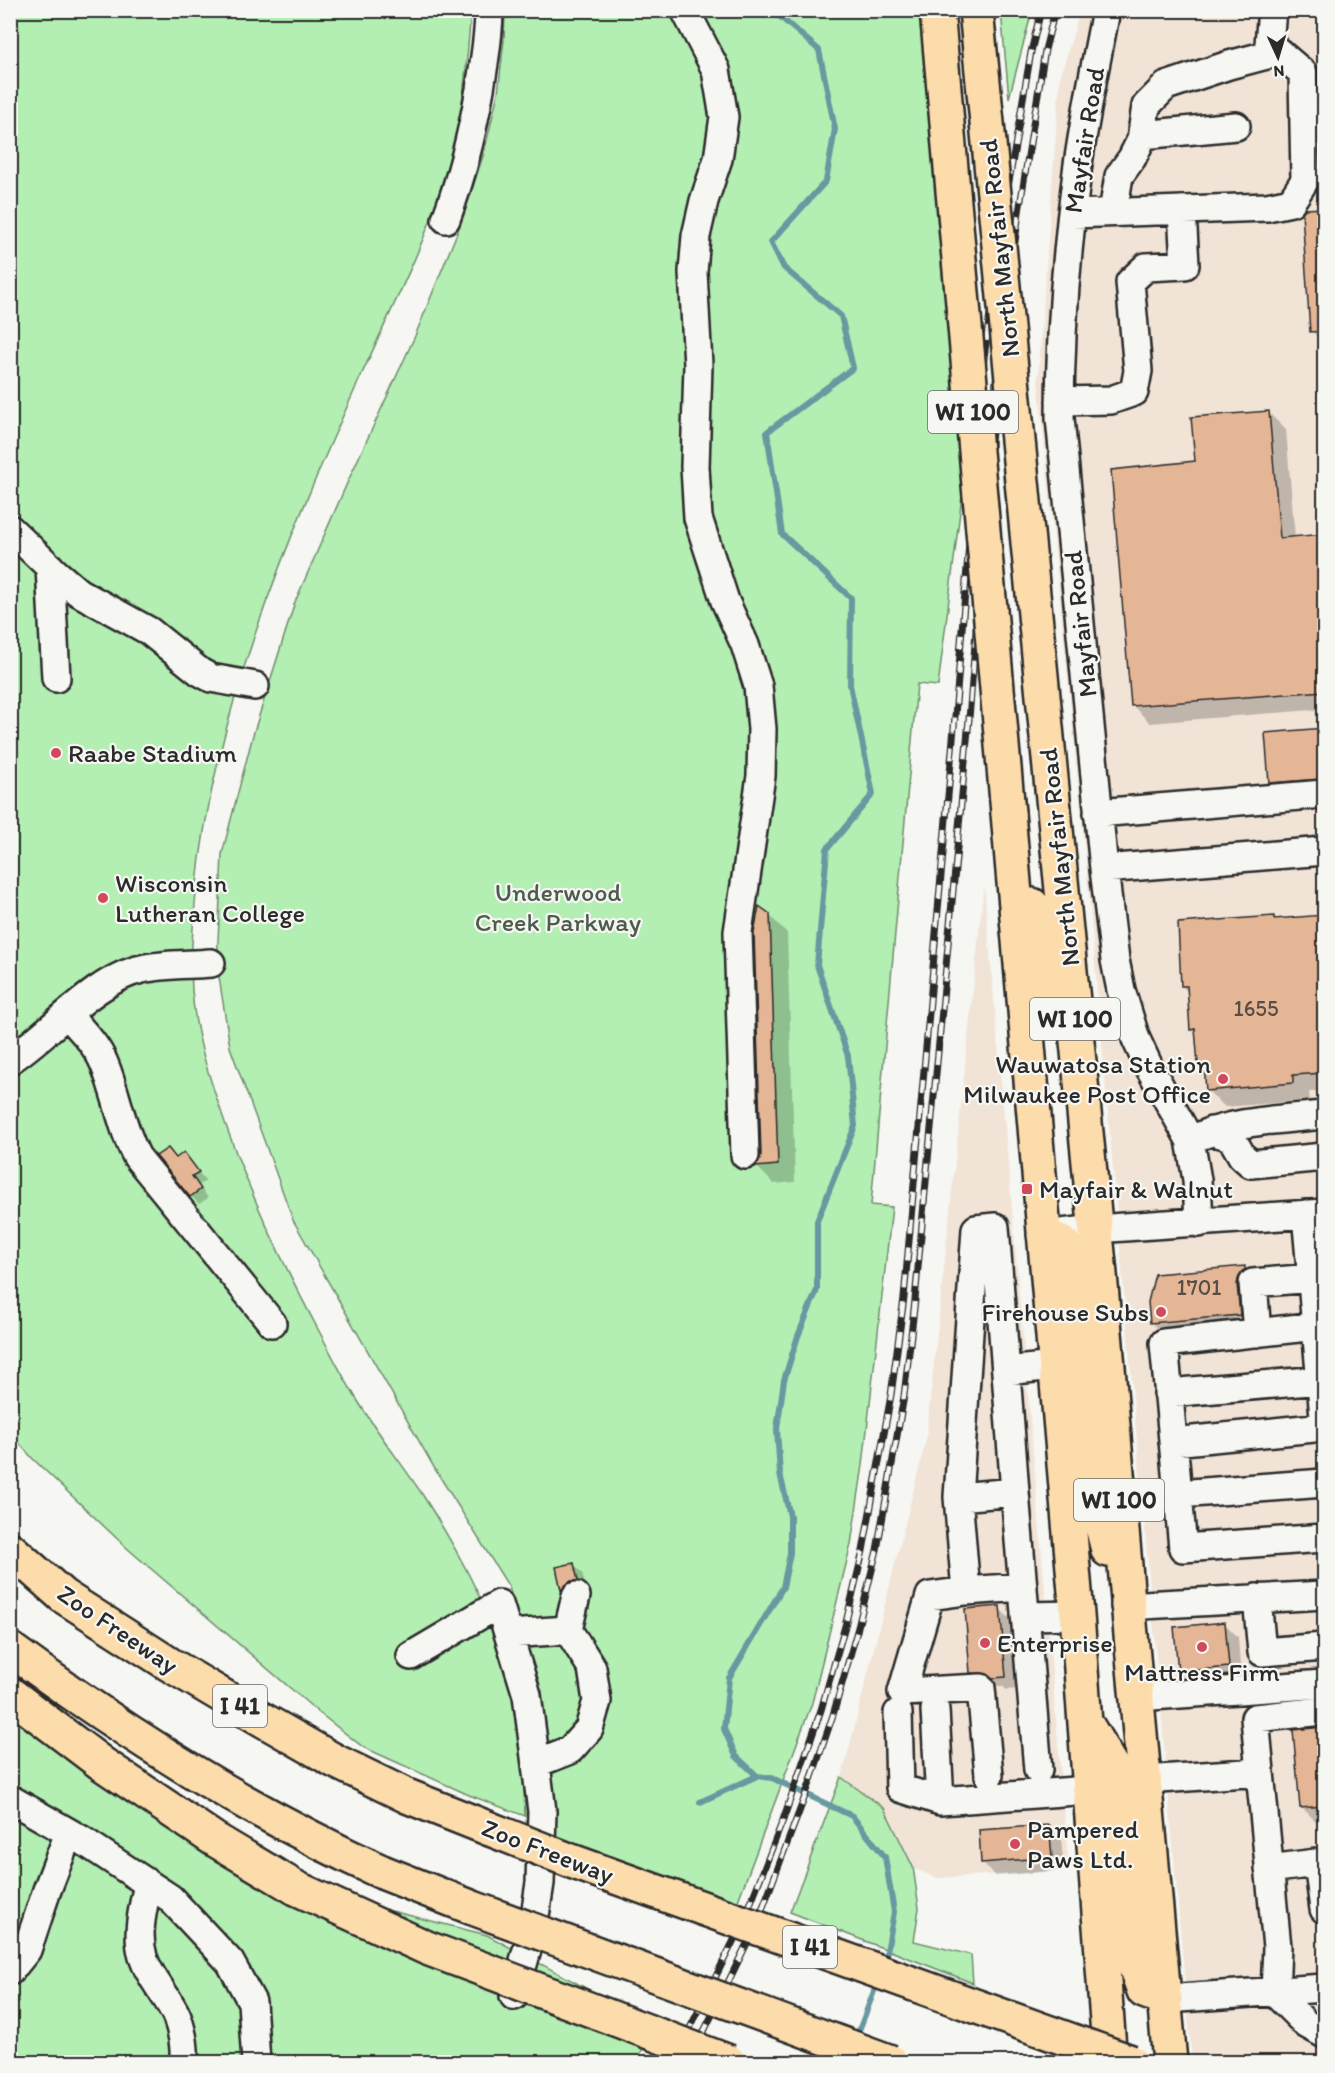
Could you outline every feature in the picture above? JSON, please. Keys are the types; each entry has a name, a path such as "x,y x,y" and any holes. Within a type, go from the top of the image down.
{"main road":[{"name":"North Mayfair Road","path":"937,10 1077,1615 1110,2062"},
{"name":"North Mayfair Road","path":"976,10 1096,1229 1128,1612 1166,1999 1170,2062"},
{"path":"1009,819 1039,928 1047,969 1073,1214 1079,1221 1096,1229"},
{"path":"1044,1235 1064,1243 1070,1250 1076,1266 1095,1499 1128,1612"},
{"name":"Zoo Freeway","path":"10,1549 63,1596 169,1664 258,1718 345,1766 407,1796 585,1866 1131,2062"},
{"path":"10,1649 127,1731 240,1799 334,1850 382,1872 473,1908 891,2062"},
{"path":"10,1695 100,1763 214,1839 296,1888 427,1948 729,2062"},
{"path":"1084,1720 1121,1782 1135,1966 1144,1991 1166,1999"}],"street":[{"path":"446,219 460,181 474,122 489,30 489,10"},
{"path":"685,10 716,70 724,117 718,159 704,201 696,236 693,272 698,365 695,467 698,518 725,601 745,645 758,686 762,729 760,786 738,932 745,1155"},
{"name":"Mayfair Road","path":"1106,10 1077,170 1072,214 1064,298 1060,418 1098,813 1115,960 1127,1012 1148,1065 1201,1136 1197,1180 1199,1223"},
{"path":"1072,214 1267,207 1290,202 1305,180 1303,73 1269,44 1272,10"},
{"path":"1113,212 1119,176 1132,158 1142,135 1146,106 1166,86 1278,52"},
{"path":"1142,135 1236,126"},
{"path":"1060,401 1110,400 1134,392 1138,371 1130,282 1146,267 1185,265 1182,210"},
{"path":"10,529 78,592 149,631 200,672 211,678 255,686"},
{"path":"50,567 56,678"},
{"path":"1098,813 1324,794"},
{"path":"1104,869 1324,850"},
{"path":"10,1060 28,1049 108,983 123,975 142,969 211,963"},
{"path":"68,1015 88,1036 104,1063 125,1131 137,1157 272,1323"},
{"path":"1201,1136 1240,1123 1324,1115"},
{"path":"1201,1136 1232,1137 1242,1156 1251,1164 1324,1157"},
{"path":"1044,1235 1096,1229 1315,1214 1324,1417"},
{"path":"966,1591 958,1497 976,1229 995,1227 1038,1770"},
{"path":"1257,1333 1253,1283 1316,1271"},
{"path":"1319,1318 1257,1333 1164,1343 1183,1548 1324,1538"},
{"path":"1006,1371 1055,1366"},
{"path":"1168,1393 1322,1370"},
{"path":"1173,1442 1324,1427"},
{"path":"1178,1494 1324,1483"},
{"path":"958,1497 1015,1492"},
{"path":"989,1775 981,1688 902,1692 930,1596 1023,1587"},
{"path":"1128,1612 1257,1599 1324,1595"},
{"path":"537,1763 570,1750 590,1729 597,1701 592,1668 568,1630 576,1596"},
{"path":"1257,1599 1262,1652 1324,1647"},
{"path":"411,1656 499,1604 527,1695 542,1811 540,1883 533,1929 514,1996"},
{"path":"1025,1616 1077,1615"},
{"path":"509,1634 568,1630"},
{"path":"1137,1697 1324,1684"},
{"path":"935,1710 939,1801"},
{"path":"1324,1711 1255,1718 1277,1947 1275,1993 1306,2024 1324,2034"},
{"path":"898,1713 900,1788 939,1801 1089,1790"},
{"path":"1145,1780 1260,1772"},
{"path":"10,1799 69,1833 170,1898 230,1962 252,2002 256,2062"},
{"path":"10,1971 27,1950 69,1833"},
{"path":"1269,1869 1321,1862 1324,1909"},
{"path":"148,1884 139,1929 143,1956 158,1988 177,2017 185,2050 184,2062"},
{"path":"1166,1999 1324,1988"}],"shaded area":[{"path":"1080,11 1324,11 1324,2062 1192,2062 1084,840 1038,378 1060,78"},
{"path":"984,885 1069,1870 937,1878 913,1868 884,1808 842,1777 926,1440"}],"green space":[{"name":"Wisconsin Lutheran College","path":"10,11 471,11 460,119 444,183 415,257 306,502 280,566 236,694 218,760 205,826 195,905 191,978 200,1044 210,1079 248,1183 270,1234 344,1378 445,1532 466,1568 491,1625 510,1686 514,1708 521,1751 525,1816 469,1795 363,1747 318,1712 128,1549 33,1459 11,1434"},
{"name":"Underwood Creek Parkway","path":"505,11 919,11 964,480 938,686 917,684 871,1205 892,1207 863,1465 851,1544 812,1703 736,1906 557,1844 544,1710 509,1587 435,1469 293,1220 230,1047 217,964 222,854 253,735 295,602 415,336 461,223 484,153 498,93"},
{"path":"1001,11 1032,11 1009,98"},
{"path":"11,1712 352,1901 487,1935 657,2026 635,2062 11,2062"},
{"path":"841,1777 884,1808 913,1867 919,1908 914,1941 971,1955 973,1983 790,1912"}],"building":[{"path":"1324,208 1324,331 1310,332 1302,213 1305,209"},
{"path":"1269,411 1280,538 1324,534 1324,691 1131,706 1111,470 1195,461 1191,417"},
{"path":"1324,728 1324,779 1269,783 1265,733"},
{"path":"759,906 770,914 778,1165 755,1167 761,1155 754,933"},
{"path":"1324,915 1324,1073 1293,1075 1293,1083 1206,1091 1204,1064 1198,1064 1195,1029 1190,1030 1187,986 1181,986 1178,923"},
{"path":"168,1148 176,1158 184,1152 199,1172 192,1176 201,1189 190,1197 156,1156"},
{"path":"1245,1266 1237,1284 1240,1315 1150,1323 1148,1302 1155,1274"},
{"path":"574,1563 578,1581 571,1581 561,1590 556,1567"},
{"name":"Enterprise","path":"1000,1606 1006,1677 993,1678 987,1674 970,1673 965,1609"},
{"name":"Mattress Firm","path":"1225,1622 1229,1667 1178,1672 1174,1627"},
{"path":"1324,1727 1324,1806 1300,1808 1293,1730"},
{"name":"Pampered Paws Ltd.","path":"1049,1825 1052,1857 981,1863 979,1830"}],"waterway":[{"path":"772,10 819,50 835,129 826,181 771,242 784,268 841,316 853,368 767,432 782,534 851,598 850,685 873,794 827,849 817,965 848,1056 855,1126 817,1221 817,1290 798,1336 784,1380 777,1429 780,1474 790,1516 790,1553 783,1587 729,1678 724,1729 736,1756 757,1776 772,1778 852,1816 885,1857 894,1912 885,1963"},
{"path":"700,1802 757,1776"},
{"path":"856,2038 878,1981"}],"railway":[{"path":"673,2062 744,1920 783,1820 821,1710 863,1551 891,1395 904,1298 984,358 1005,205 1031,52 1041,10"},
{"path":"689,2062 757,1923 810,1783 833,1715 877,1550 904,1396 915,1300 969,719 996,381 1019,212 1045,50 1055,10"}],"place":[{"name":"Raabe Stadium","path":"56,753"},
{"name":"Wisconsin Lutheran College","path":"103,898"},
{"name":"Wauwatosa Station Milwaukee Post Office","path":"1223,1079"},
{"name":"Mayfair & Walnut","path":"1027,1189"},
{"name":"Firehouse Subs","path":"1161,1312"},
{"name":"Enterprise","path":"985,1643"},
{"name":"Mattress Firm","path":"1202,1647"},
{"name":"Pampered Paws Ltd.","path":"1015,1844"}]}
